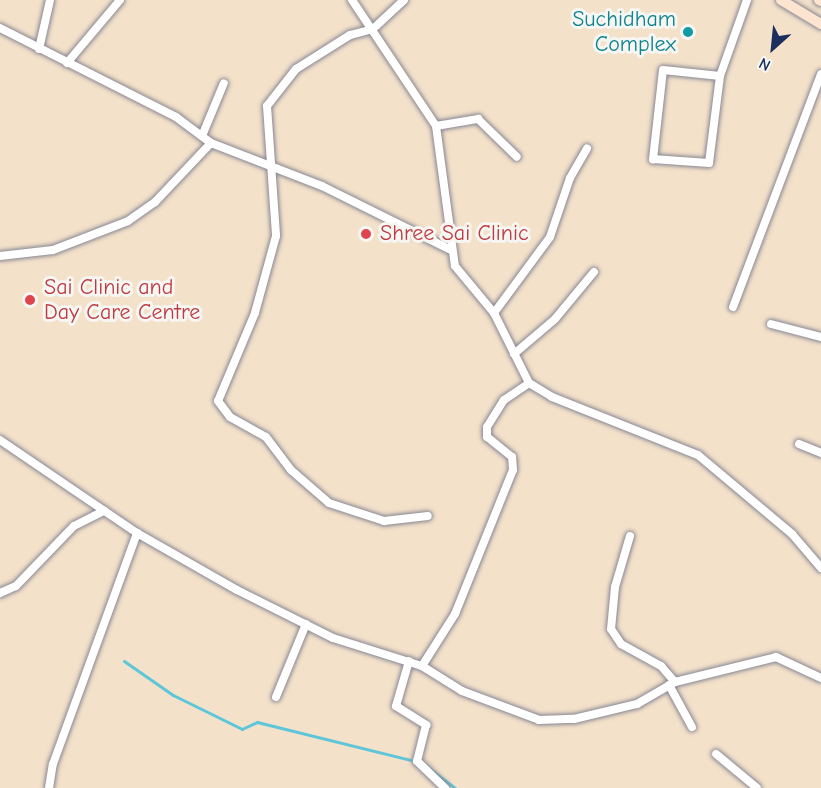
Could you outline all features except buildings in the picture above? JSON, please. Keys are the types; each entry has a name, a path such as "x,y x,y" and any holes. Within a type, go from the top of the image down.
{"main road":[{"path":"781,0 821,24"}],"street":[{"path":"39,49 50,0"},
{"path":"67,63 120,0"},
{"path":"352,0 436,126 449,249 455,266 494,313 529,383 552,397 698,455 792,534 821,568"},
{"path":"404,0 373,29 329,48 276,88 267,106 276,236 255,313 219,392 222,410 266,437 291,470 329,503 384,521 428,516"},
{"path":"720,76 663,70 653,159 709,163 720,76 747,0"},
{"path":"0,28 202,136 211,143 272,171 322,186 449,249"},
{"path":"733,307 821,74"},
{"path":"202,136 224,84"},
{"path":"436,126 478,118 517,157"},
{"path":"0,256 53,250 128,221 155,202 211,143"},
{"path":"494,313 550,237 570,178 586,149"},
{"path":"514,354 555,319 594,272"},
{"path":"771,324 821,336"},
{"path":"422,666 455,614 513,470 512,457 487,437 487,427 504,400 529,383"},
{"path":"0,440 137,533 306,624 422,666 462,691 539,720 574,719 637,704 672,684 776,657 821,678"},
{"path":"799,444 821,453"},
{"path":"0,593 16,586 74,526 104,511"},
{"path":"49,788 52,764 137,533"},
{"path":"630,536 615,587 611,629 621,644 662,666 692,727"},
{"path":"276,697 306,624"},
{"path":"409,661 396,706 426,726 417,761 445,788"},
{"path":"716,754 757,788"}],"waterway":[{"path":"124,661 173,695 242,729 257,722 415,761"},
{"path":"421,762 455,788"}],"place":[{"name":"Suchidham Complex","path":"688,32"},
{"name":"Shree Sai Clinic","path":"366,234"},
{"name":"Sai Clinic and Day Care Centre","path":"30,300"}]}
